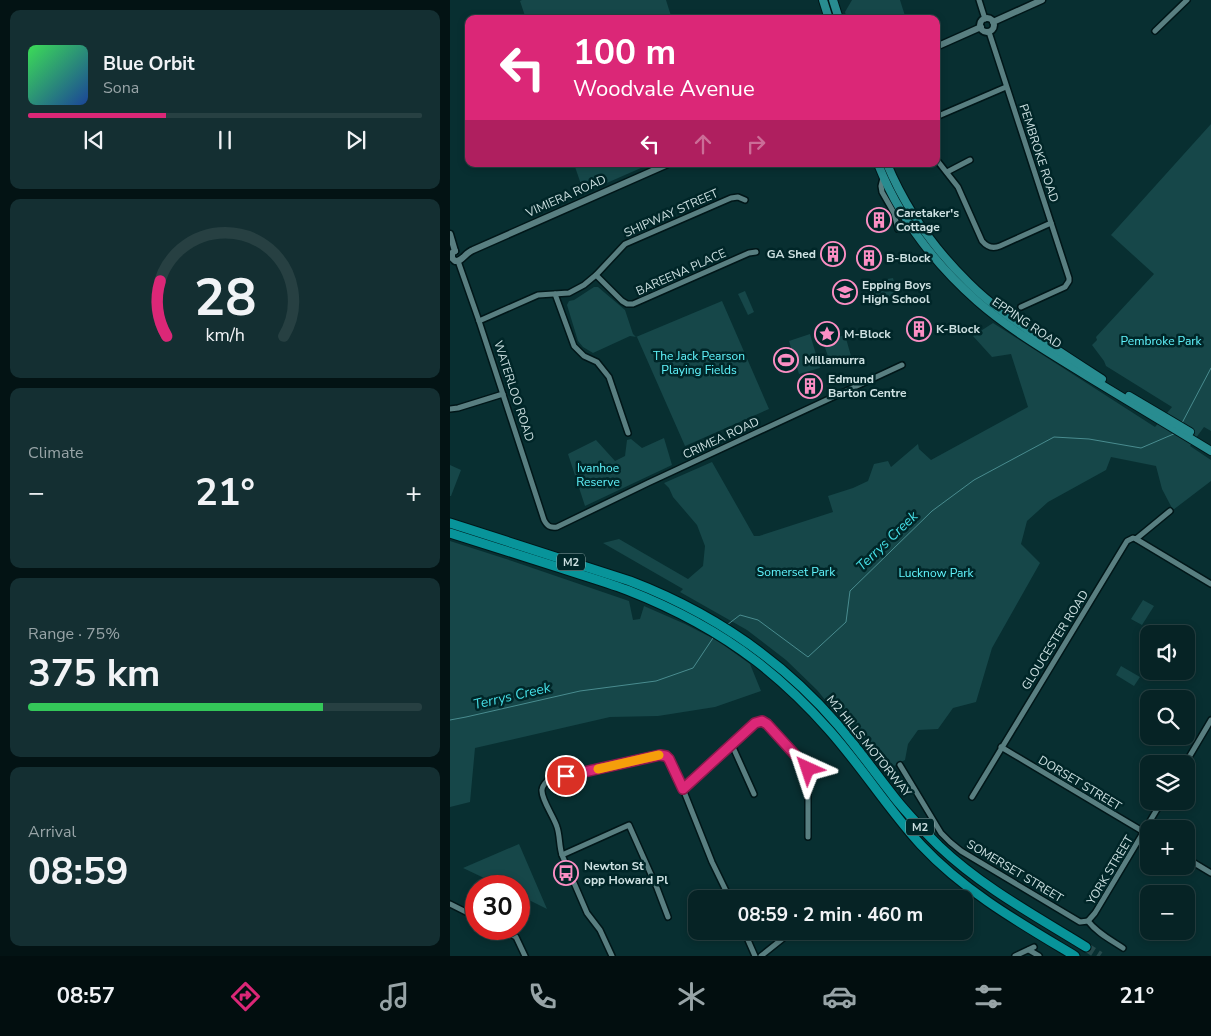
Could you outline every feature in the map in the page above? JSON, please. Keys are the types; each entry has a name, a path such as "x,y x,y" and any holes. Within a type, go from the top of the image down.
{"highway":[{"name":"M2 HILLS MOTORWAY","path":"450,523 630,581 690,607 728,629 786,672 819,704 901,806 941,848 979,879 1086,947"},
{"name":"M2 HILLS MOTORWAY","path":"450,533 626,590 686,616 722,637 755,660 813,712 830,730 907,830 939,862 1003,913 1075,956"}],"main road":[{"path":"823,0 828,15"},
{"path":"833,0 838,15"},
{"name":"EPPING ROAD","path":"879,167 905,217 923,243 948,274 978,302 1016,331 1160,418 1211,445"},
{"name":"EPPING ROAD","path":"888,167 903,197 923,230 969,284 1006,315 1160,418"},
{"name":"EPPING ROAD","path":"1199,440 1211,451"}],"street":[{"path":"979,0 985,19"},
{"path":"993,22 1042,0"},
{"path":"1155,31 1187,0"},
{"path":"981,27 989,32 994,28 993,22 990,19 985,19"},
{"path":"981,27 982,21 985,19"},
{"path":"940,45 981,27"},
{"name":"PEMBROKE ROAD","path":"989,32 1069,281 1065,287 1021,307"},
{"path":"940,115 1006,87"},
{"path":"947,172 970,160"},
{"path":"940,164 961,192 982,241 988,246 996,248 1051,223"},
{"name":"VIMIERA ROAD","path":"455,257 661,167"},
{"path":"883,177 882,192 894,213 898,228"},
{"name":"SHIPWAY STREET","path":"479,321 538,295 569,293 584,285 596,275 625,244 731,198 738,197 745,200"},
{"name":"WATERLOO ROAD","path":"450,234 455,257 479,321 544,520 549,526"},
{"name":"BAREENA PLACE","path":"596,275 622,301 627,304 633,304 749,253 756,252"},
{"path":"555,294 574,346 584,356 597,362 609,377 628,433"},
{"name":"CRIMEA ROAD","path":"549,526 557,527 590,512 648,483 902,365"},
{"path":"450,410 503,394"},
{"name":"GLOUCESTER ROAD","path":"972,796 1127,541 1136,539 1170,511"},
{"path":"1136,539 1211,584"},
{"path":"1191,755 1209,728 1211,720"},
{"path":"683,789 755,723 762,721 767,724 808,769 808,837"},
{"path":"732,745 754,794"},
{"name":"DORSET STREET","path":"1001,747 1140,830"},
{"path":"612,956 600,930 587,913 562,854 557,827 543,796 542,790 548,780 660,755 666,756 683,789 712,862 726,890"},
{"name":"SOMERSET STREET","path":"900,765 941,832 950,842 961,851 1080,922 1088,922 1098,932 1123,948"},
{"path":"562,854 629,825 668,917"},
{"name":"YORK STREET","path":"1088,922 1140,843"},
{"path":"1195,863 1211,872"},
{"path":"450,904 465,912"},
{"path":"517,940 525,956"},
{"path":"748,940 755,956"},
{"path":"761,956 781,940"},
{"path":"1015,956 1031,949 1039,956"}],"green space":[{"path":"666,0 671,15 525,15 520,1"},
{"path":"852,0 900,0 905,15 846,15 845,12"},
{"path":"1211,124 1211,431 1204,427 1190,446 1211,460 1211,481 1173,510 1162,489 1156,466 1111,457 1106,470 1048,502 1027,521 1021,544 1040,563 992,648 976,702 953,708 938,729 918,730 908,744 905,760 892,767 884,754 865,749 817,690 786,660 747,630 680,592 683,589 603,543 619,539 688,579 703,566 705,546 697,525 673,497 669,488 664,483 712,462 754,536 759,536 833,512 828,496 868,481 874,464 888,461 891,467 918,444 919,449 931,460 1028,407 1011,354 992,357 973,336 993,323 1155,427 1172,407 1106,366 1092,345 1097,340 1096,337 1154,274 1111,235"},
{"path":"575,167 643,167 584,193"},
{"path":"893,278 897,295 873,299 870,282"},
{"path":"594,287 598,287 625,310 633,334 636,337 630,336 593,353 583,347 578,341 567,305 569,301 574,300"},
{"path":"745,291 754,312 748,315 738,294"},
{"name":"The Jack Pearson Playing Fields","path":"722,301 769,409 685,446 636,337"},
{"path":"810,334 820,368 799,374 789,341"},
{"path":"845,335 851,356 830,362 823,342"},
{"name":"Ivanhoe Reserve","path":"664,438 672,465 585,506 568,454 596,440 615,461 625,456 627,440 631,439 642,448"},
{"path":"450,465 461,470 451,496 450,496"},
{"path":"450,541 629,601 633,620 640,619 644,606 685,624 718,641 750,664 761,691 715,707 658,716 610,717 475,748 470,802 450,807"},
{"path":"1143,600 1154,606 1142,625 1131,619"},
{"path":"1121,666 1140,677 1134,686 1116,675"},
{"path":"519,844 547,909 530,900 530,875 478,875 463,868"}],"waterway":[{"name":"Terrys Creek","path":"1182,423 1211,368"},
{"name":"Terrys Creek","path":"727,625 740,615 758,620 808,657 846,622 850,591 932,511 974,480 1054,437 1089,439 1141,448 1176,433"},
{"name":"Terrys Creek","path":"450,720 580,691 656,681 693,668 713,638"}],"tunnel":[{"path":"1086,947 1100,956"}],"slow traffic":[{"path":"598,769 659,755"}],"place":[{"name":"Caretaker's Cottage","path":"879,220"},
{"name":"GA Shed","path":"833,254"},
{"name":"B-Block","path":"869,258"},
{"name":"Epping Boys High School","path":"845,292"},
{"name":"K-Block","path":"919,329"},
{"name":"M-Block","path":"827,334"},
{"name":"Millamurra","path":"786,360"},
{"name":"Edmund Barton Centre","path":"810,386"},
{"name":"Newton St opp Howard Pl","path":"566,873"}],"route":[{"path":"566,776 660,755 666,756 669,759 683,789 755,723 762,721 767,724 808,769"}],"park label":[{"name":"Pembroke Park","path":"1161,341"},
{"name":"Somerset Park","path":"796,572"},
{"name":"Lucknow Park","path":"936,573"}]}
